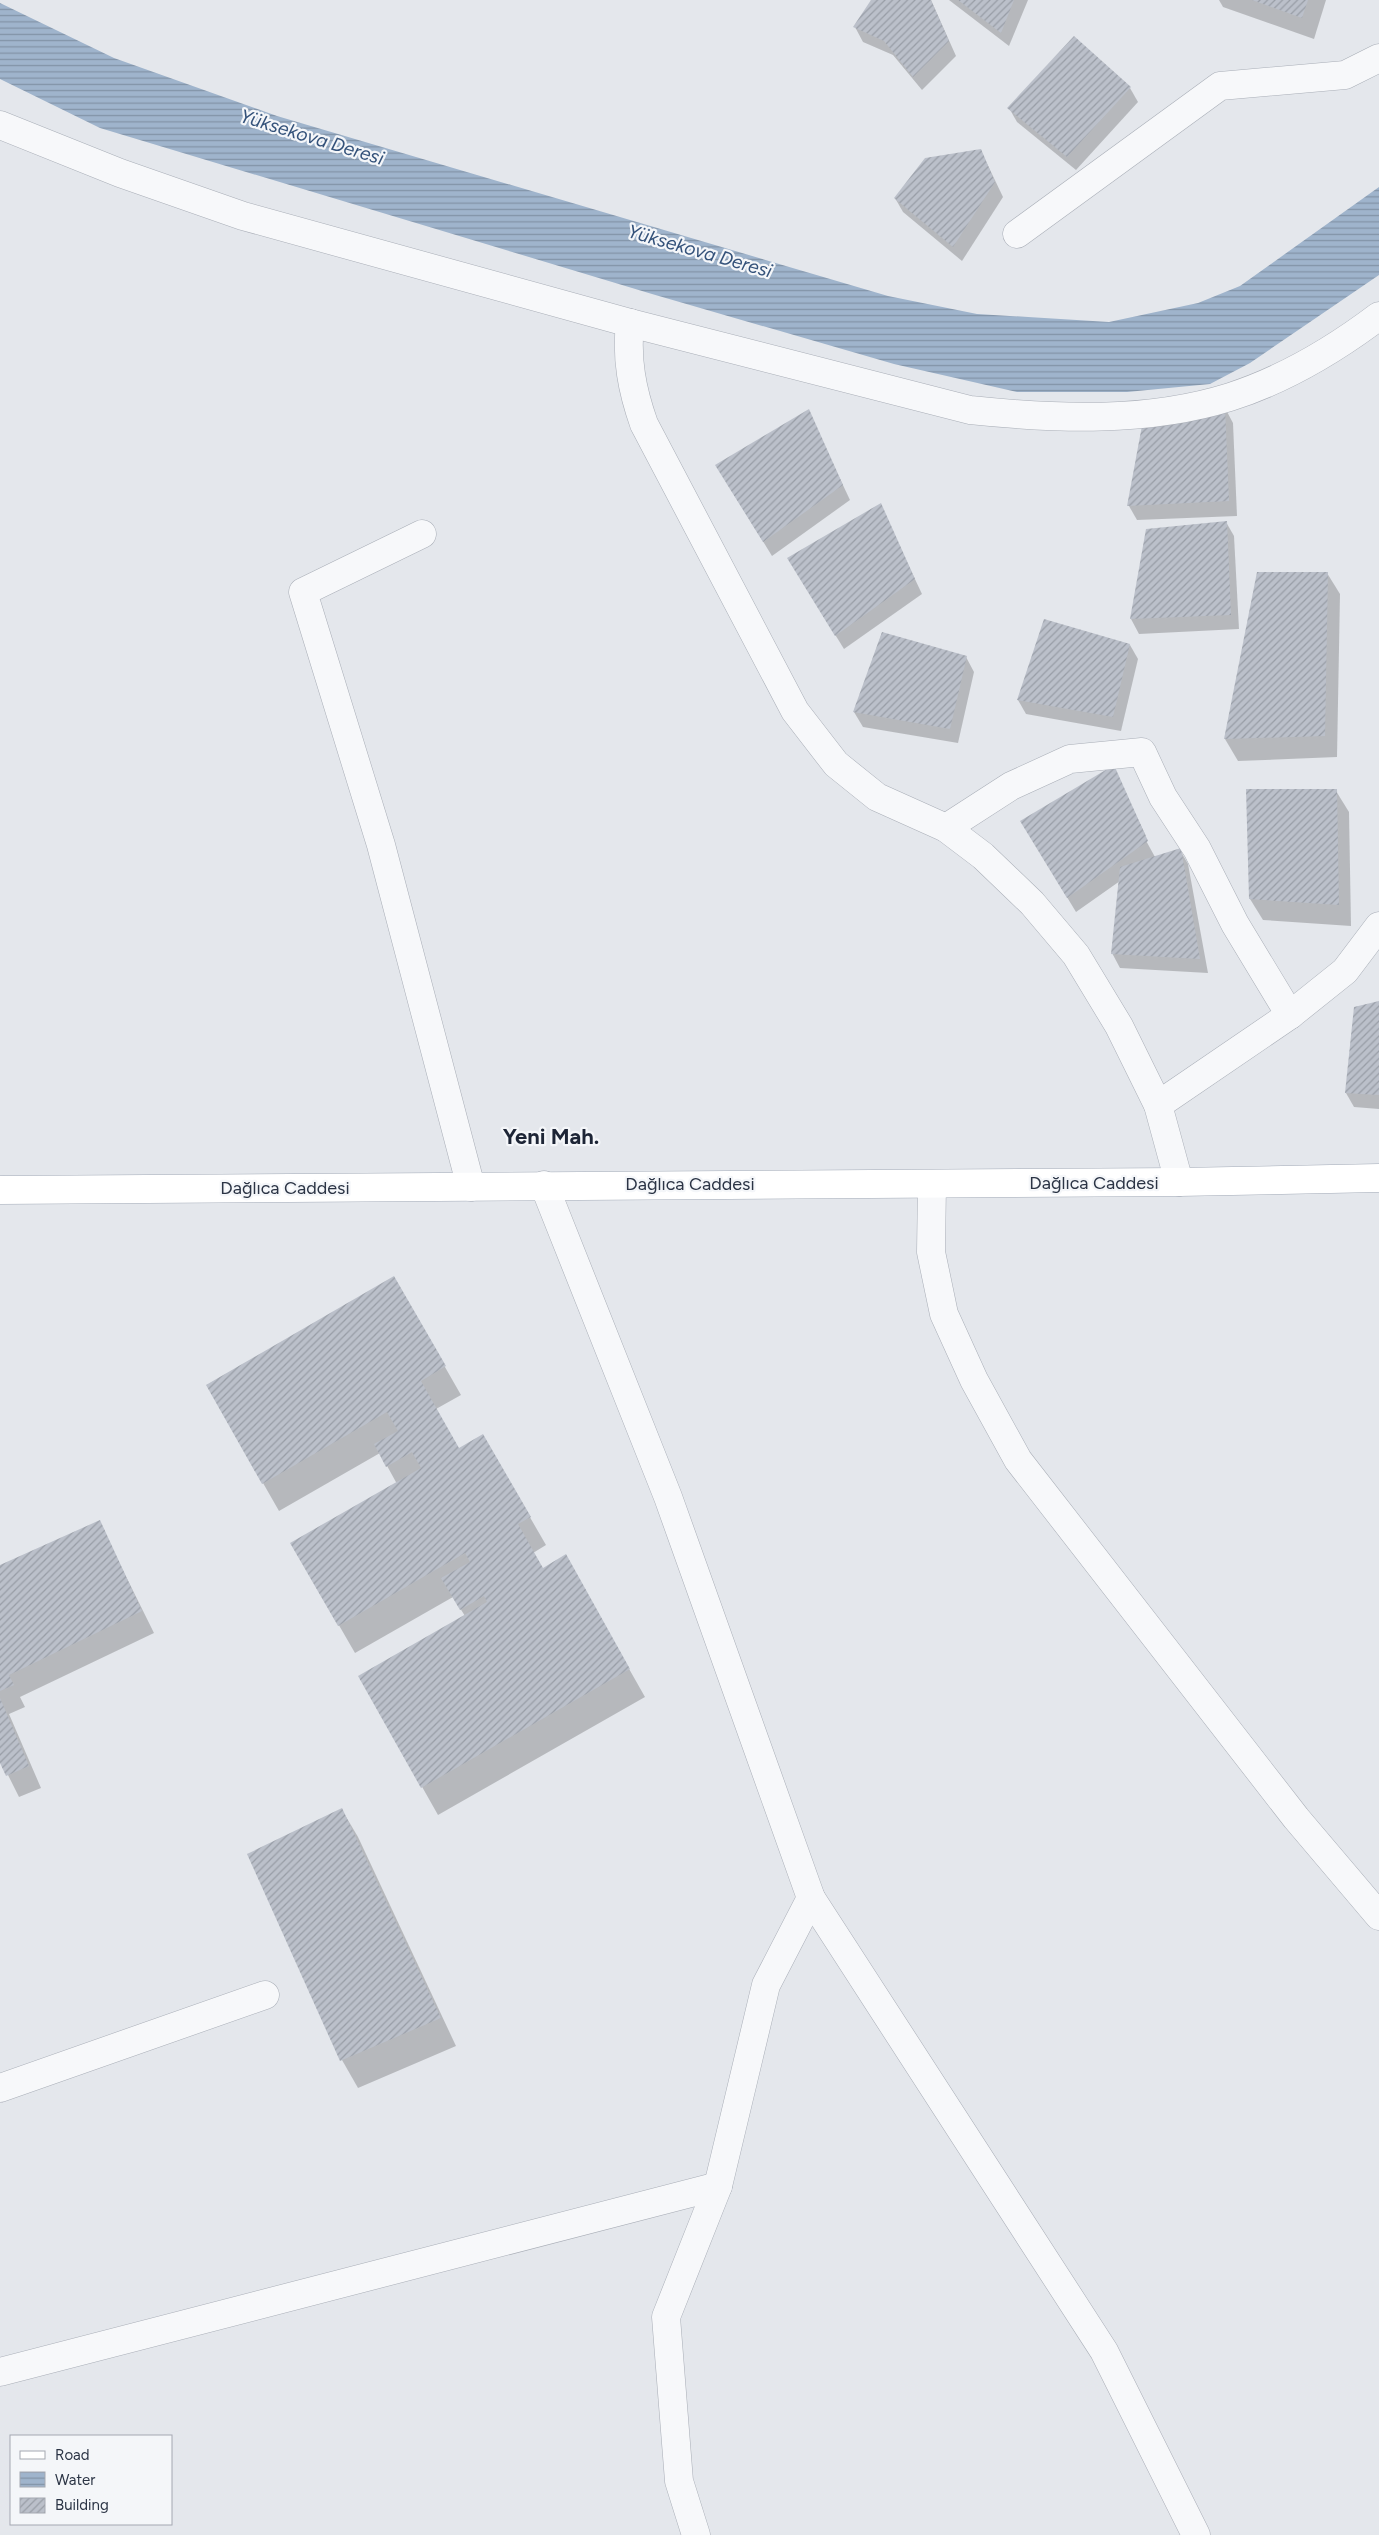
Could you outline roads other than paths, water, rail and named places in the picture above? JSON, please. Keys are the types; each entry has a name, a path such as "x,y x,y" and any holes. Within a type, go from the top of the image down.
{"main road":[{"name":"Dağlıca Caddesi","path":"0,1190 544,1185 1375,1182"}],"street":[{"path":"1017,234 1220,86 1345,75 1379,58"},
{"path":"0,124 120,173 243,216 630,323 970,410 1025,416 1080,418 1180,408 1229,397 1299,367 1355,334 1379,316"},
{"path":"630,323 629,364 634,394 644,424 795,710 836,764 877,797 946,828 983,856 1032,903 1076,956 1119,1026 1158,1105 1179,1182"},
{"path":"422,534 303,592 381,845 471,1187"},
{"path":"946,828 1011,786 1070,759 1142,752 1163,797 1197,849 1235,924 1290,1015"},
{"path":"1158,1105 1290,1015 1345,971 1379,926"},
{"path":"932,1184 931,1252 944,1314 974,1380 1018,1460 1296,1818 1379,1916"},
{"path":"544,1185 668,1497 810,1898 1104,2351 1196,2535"},
{"path":"696,2535 679,2481 666,2317 718,2186 766,1984 810,1898"},
{"path":"0,2088 266,1995"},
{"path":"0,2372 718,2186"}],"water":[{"name":"Yüksekova Deresi","path":"0,3 114,58 277,116 888,296 977,314 1109,322 1198,303 1240,286 1379,187 1379,275 1250,363 1210,384 1127,392 1017,392 894,364 652,294 100,128 0,79"}],"district":[{"name":"Yeni Mah.","path":"551,1136"}]}
